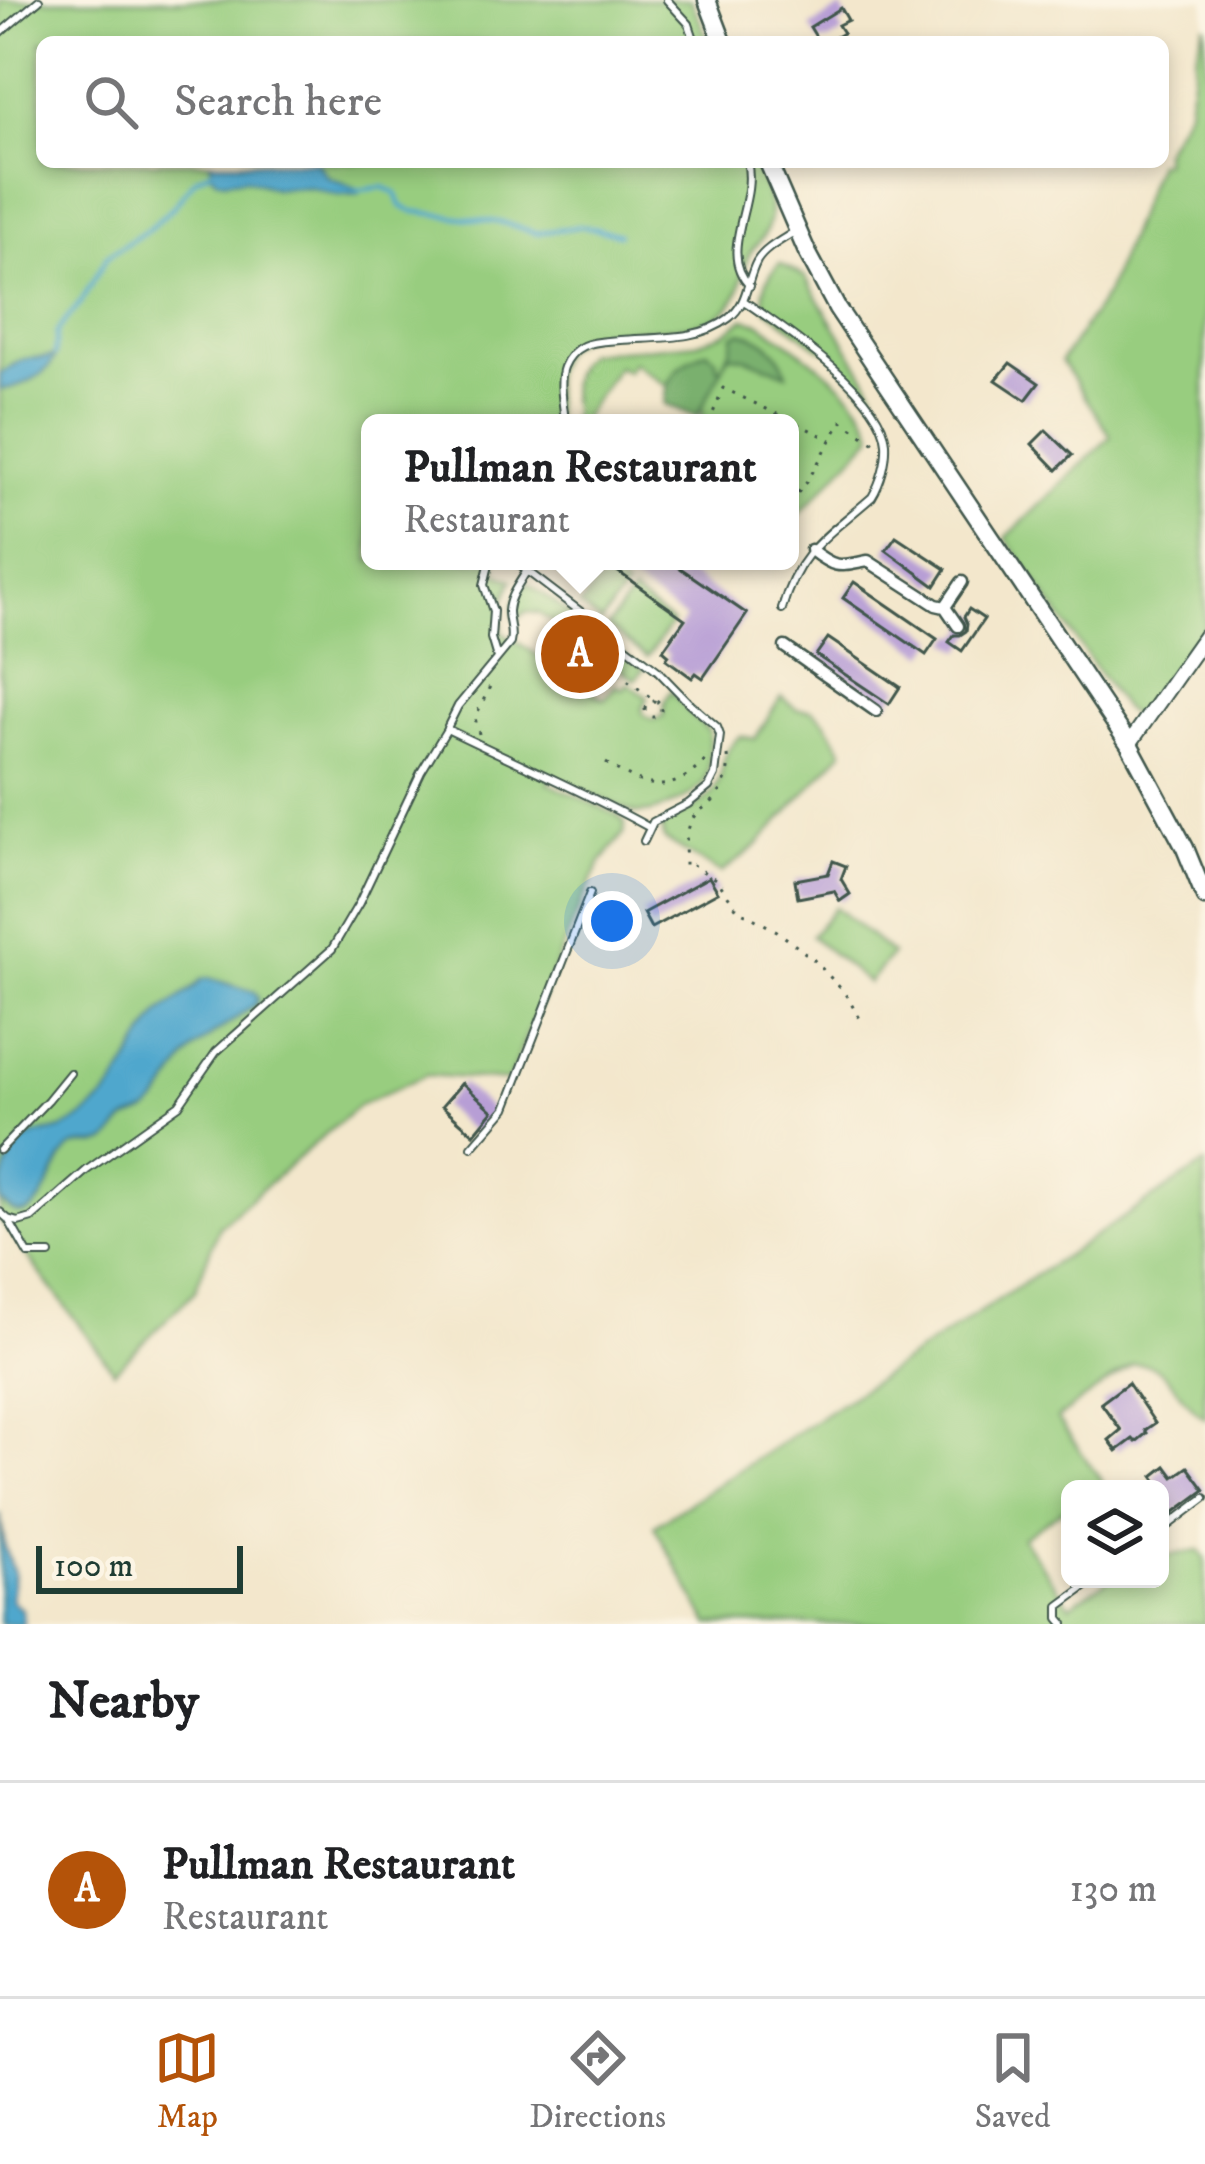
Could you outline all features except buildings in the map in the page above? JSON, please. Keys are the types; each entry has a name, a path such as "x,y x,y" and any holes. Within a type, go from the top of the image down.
{"main road":[{"path":"707,0 721,36"},
{"path":"771,168 815,270 1129,744 1178,834 1205,898"}],"street":[{"path":"811,550 838,567 868,561 945,607 958,626"},
{"path":"945,607 962,581"},
{"path":"1129,744 1205,636"},
{"path":"785,647 876,711"}],"lane":[{"path":"0,33 40,0"},
{"path":"667,0 689,24 693,36"},
{"path":"748,168 751,183 736,263 750,286"},
{"path":"565,414 564,369 574,352 584,345 714,328 743,301 754,265 763,253 797,230"},
{"path":"743,301 862,396 878,421 885,446 881,478 872,496 799,565"},
{"path":"488,570 484,585 493,611 491,638 497,658"},
{"path":"782,609 796,570"},
{"path":"8,1219 32,1218 87,1170 179,1105 215,1052 332,949 458,706 510,643 510,599 526,572 652,666 717,728 719,747 709,787 653,822 644,841"},
{"path":"447,729 650,828"},
{"path":"472,1147 506,1108 590,893"},
{"path":"0,1150 70,1073"},
{"path":"0,1212 28,1254 50,1254"},
{"path":"1169,1525 1205,1498"},
{"path":"1064,1624 1058,1618 1059,1606 1084,1588"}],"path":[{"path":"713,414 723,388 776,414"},
{"path":"799,491 842,421 885,446"},
{"path":"799,425 830,440"},
{"path":"550,624 657,702 672,685"},
{"path":"484,747 475,718 497,658"},
{"path":"637,686 652,666"},
{"path":"606,764 640,782 670,786 719,747 728,753 727,778 717,796 692,820 685,866 691,864 717,880 738,910 813,959 844,992 860,1020"}],"green space":[{"path":"0,0 691,0 706,36 36,36 36,168 757,168 770,215 749,255 737,295 710,320 601,333 578,339 561,353 552,382 555,414 361,414 361,570 497,570 513,580 503,601 502,632 604,699 616,685 623,689 628,683 648,698 642,709 653,720 663,717 671,691 709,731 703,784 659,810 634,813 552,777 548,783 619,816 625,823 624,833 601,862 583,898 508,1081 426,1075 359,1105 219,1226 195,1291 114,1371 0,1220"},
{"path":"1205,24 1205,626 1142,715 1123,708 1006,538 1111,436 1061,361 1106,294 1155,168 1169,168 1169,141 1188,108"},
{"path":"780,263 805,277 875,392 872,398 833,352 819,348 766,308 766,284"},
{"path":"744,319 760,323 844,387 868,419 873,435 799,514 799,414 703,414 633,362 627,371 618,366 585,414 572,414 572,376 587,353 697,343 725,333"},
{"path":"740,332 770,346 787,374 729,355 699,414 665,404 668,385 683,365 707,351 721,368 734,335"},
{"path":"605,572 626,588 601,622 580,606"},
{"path":"528,583 644,669 635,680 538,613 525,612 516,621 515,600"},
{"path":"632,593 672,623 647,657 607,627"},
{"path":"781,697 825,721 843,751 757,846 721,873 664,839 662,826 711,795 728,749 741,736 755,739"},
{"path":"835,907 892,954 868,983 811,936"},
{"path":"1205,1164 1205,1418 1164,1374 1144,1364 1132,1365 1057,1418 1101,1480 1061,1480 1061,1511 1022,1538 1070,1605 1096,1588 1169,1588 1169,1555 1199,1550 1205,1558 1205,1624 709,1624 654,1526"}],"water":[{"path":"211,168 321,168 359,194 274,188 245,178 224,181"},
{"path":"56,355 33,379 0,390 0,374 16,363"},
{"path":"208,978 255,992 256,1004 196,1048 149,1111 127,1120 104,1143 72,1147 35,1207 25,1213 14,1211 0,1200 8,1165 24,1142 70,1125 93,1109 113,1088 158,1016"},
{"path":"0,1513 14,1573 11,1600 22,1610 23,1624 0,1624"}],"waterway":[{"path":"55,355 57,331 81,302 107,256 148,230 195,179 212,170"},
{"path":"353,191 383,187 396,193 401,206 411,211 504,223 537,233 582,226 619,234"}],"place":[{"name":"Pullman Restaurant","path":"580,654"}]}
